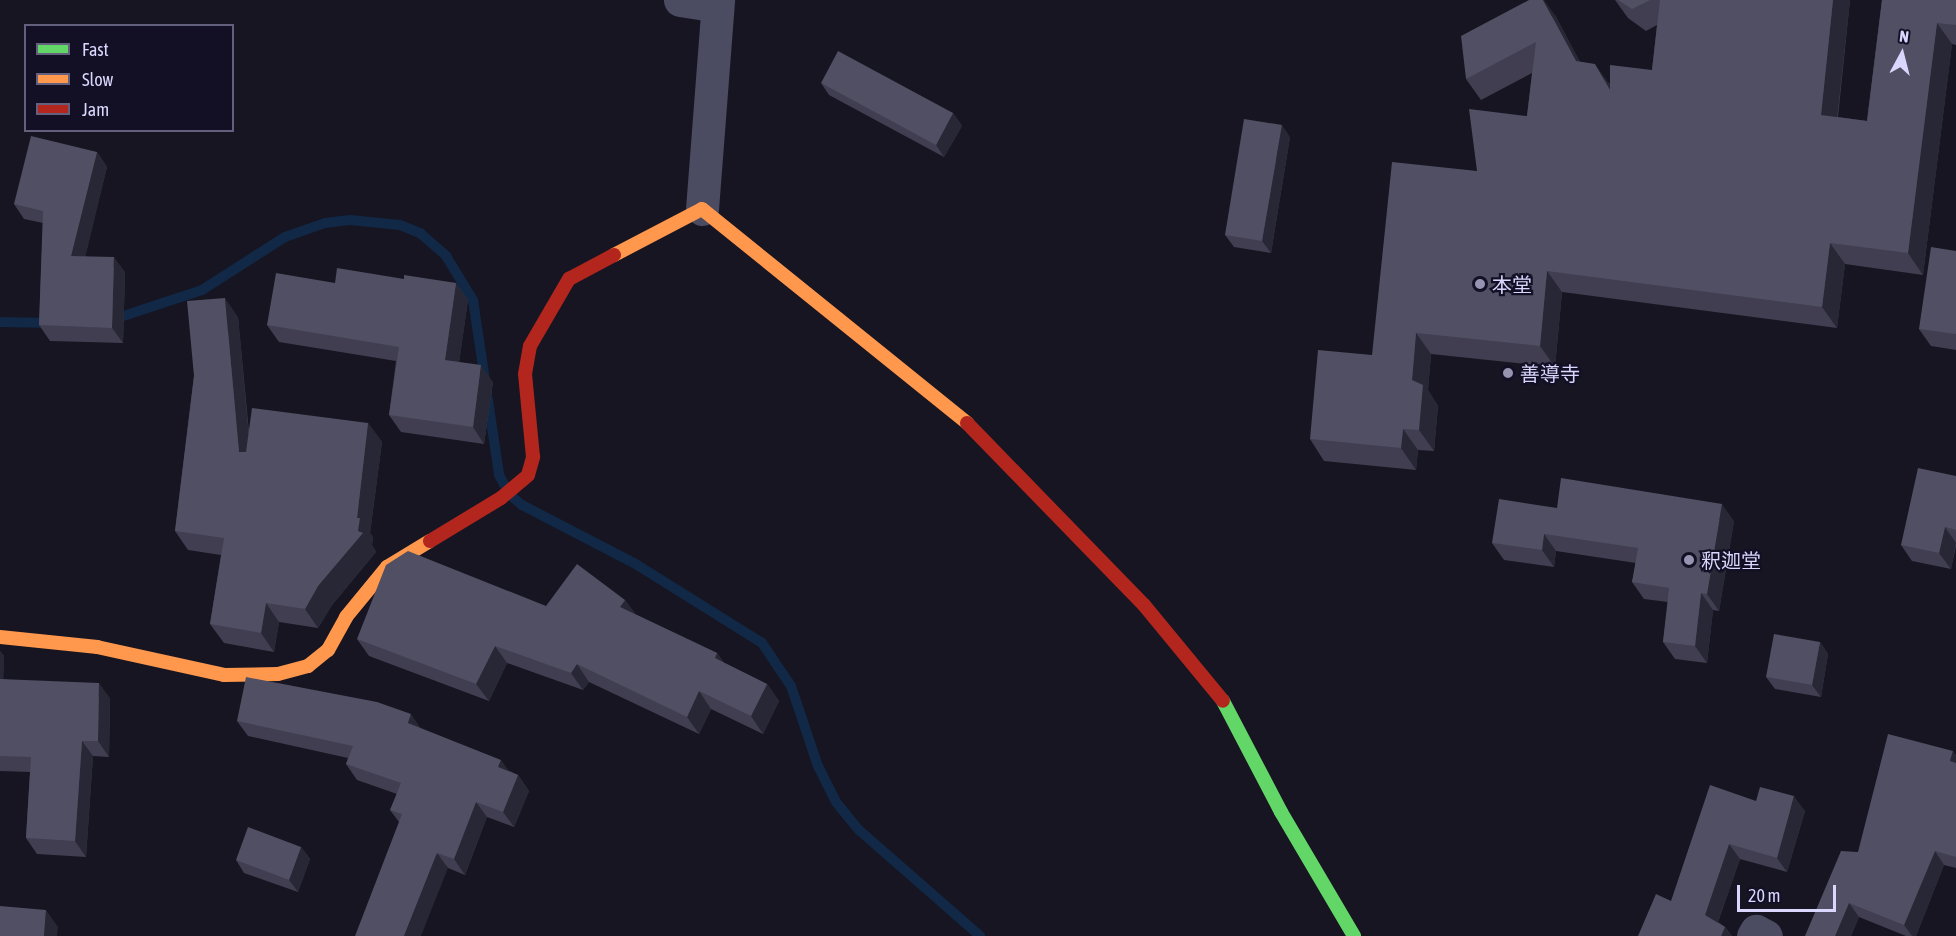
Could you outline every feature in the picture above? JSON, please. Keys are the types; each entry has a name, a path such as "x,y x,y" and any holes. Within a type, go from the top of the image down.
{"street":[{"path":"681,0 718,3 702,209"},
{"path":"0,637 97,646 224,675 278,674 308,666 328,650 346,617 387,567 501,498 528,475 533,457 525,374 530,346 569,279 702,209"},
{"path":"702,209 955,412 1033,487 1094,557 1144,605 1222,699 1281,812 1354,936"},
{"path":"1753,936 1756,931 1766,936"}],"building":[{"path":"1529,0 1543,0 1576,61 1595,64 1610,90 1610,65 1652,70 1660,0 1833,0 1821,115 1867,121 1882,0 1956,0 1956,25 1937,23 1908,253 1830,243 1822,307 1547,271 1540,346 1416,333 1412,380 1423,385 1419,430 1403,429 1401,448 1310,439 1318,350 1372,355 1392,162 1477,171 1469,109 1527,116 1536,42 1466,79 1461,36"},
{"path":"1618,0 1650,0 1632,9"},
{"path":"838,51 953,113 936,145 821,83"},
{"path":"1244,119 1282,125 1262,241 1225,235"},
{"path":"31,136 97,152 71,256 114,257 112,328 39,325 43,211 14,204"},
{"path":"1931,247 1956,251 1956,334 1919,329"},
{"path":"337,268 404,279 404,275 456,283 445,360 481,365 473,427 389,415 399,347 267,325 276,273 335,283"},
{"path":"225,298 239,452 246,452 252,408 368,423 357,518 360,518 358,531 363,533 318,586 305,609 266,603 261,633 210,624 224,538 175,531 194,376 187,301"},
{"path":"1918,468 1956,476 1956,530 1945,527 1939,553 1901,545"},
{"path":"1561,478 1722,504 1707,594 1701,593 1695,646 1663,642 1669,588 1632,582 1638,548 1544,534 1542,550 1492,543 1499,499 1557,508"},
{"path":"408,551 546,606 577,564 625,600 620,607 717,653 715,658 767,684 751,716 699,691 687,717 577,664 571,673 495,646 476,684 357,639 386,565"},
{"path":"1774,634 1820,642 1812,685 1766,677"},
{"path":"246,677 377,702 411,714 408,723 501,760 498,767 518,775 503,812 476,802 454,859 437,853 404,936 355,936 402,814 390,810 401,783 346,764 353,746 237,721"},
{"path":"0,679 99,683 98,741 82,741 75,841 26,838 31,757 0,756"},
{"path":"1888,734 1953,751 1950,761 1956,763 1956,857 1935,851 1904,925 1849,903 1835,936 1805,936 1841,851 1858,852"},
{"path":"1710,785 1756,801 1760,787 1794,796 1777,858 1729,844 1705,915 1725,927 1721,936 1638,936 1656,894 1671,901"},
{"path":"248,827 301,847 289,880 236,860"},
{"path":"0,906 46,910 44,936 0,936"}],"waterway":[{"path":"111,320 202,290 285,237 325,223 350,220 400,225 420,233 446,256 473,300 499,475 510,495 522,505 634,563 762,643 791,686 818,766 836,802 859,830 980,936"},
{"path":"0,322 54,323"}],"traffic: fast":[{"path":"1223,701 1281,812 1354,936"}],"traffic: slow":[{"path":"614,255 702,209 967,423"},
{"path":"0,637 97,647 224,675 278,674 308,666 328,650 346,617 387,567 430,541"}],"traffic: jam":[{"path":"430,541 501,498 528,475 533,457 525,374 530,346 569,279 614,255"},
{"path":"967,423 1144,605 1223,701"}],"place":[{"name":"本堂","path":"1480,284"},
{"name":"善導寺","path":"1508,373"},
{"name":"釈迦堂","path":"1689,560"}]}
